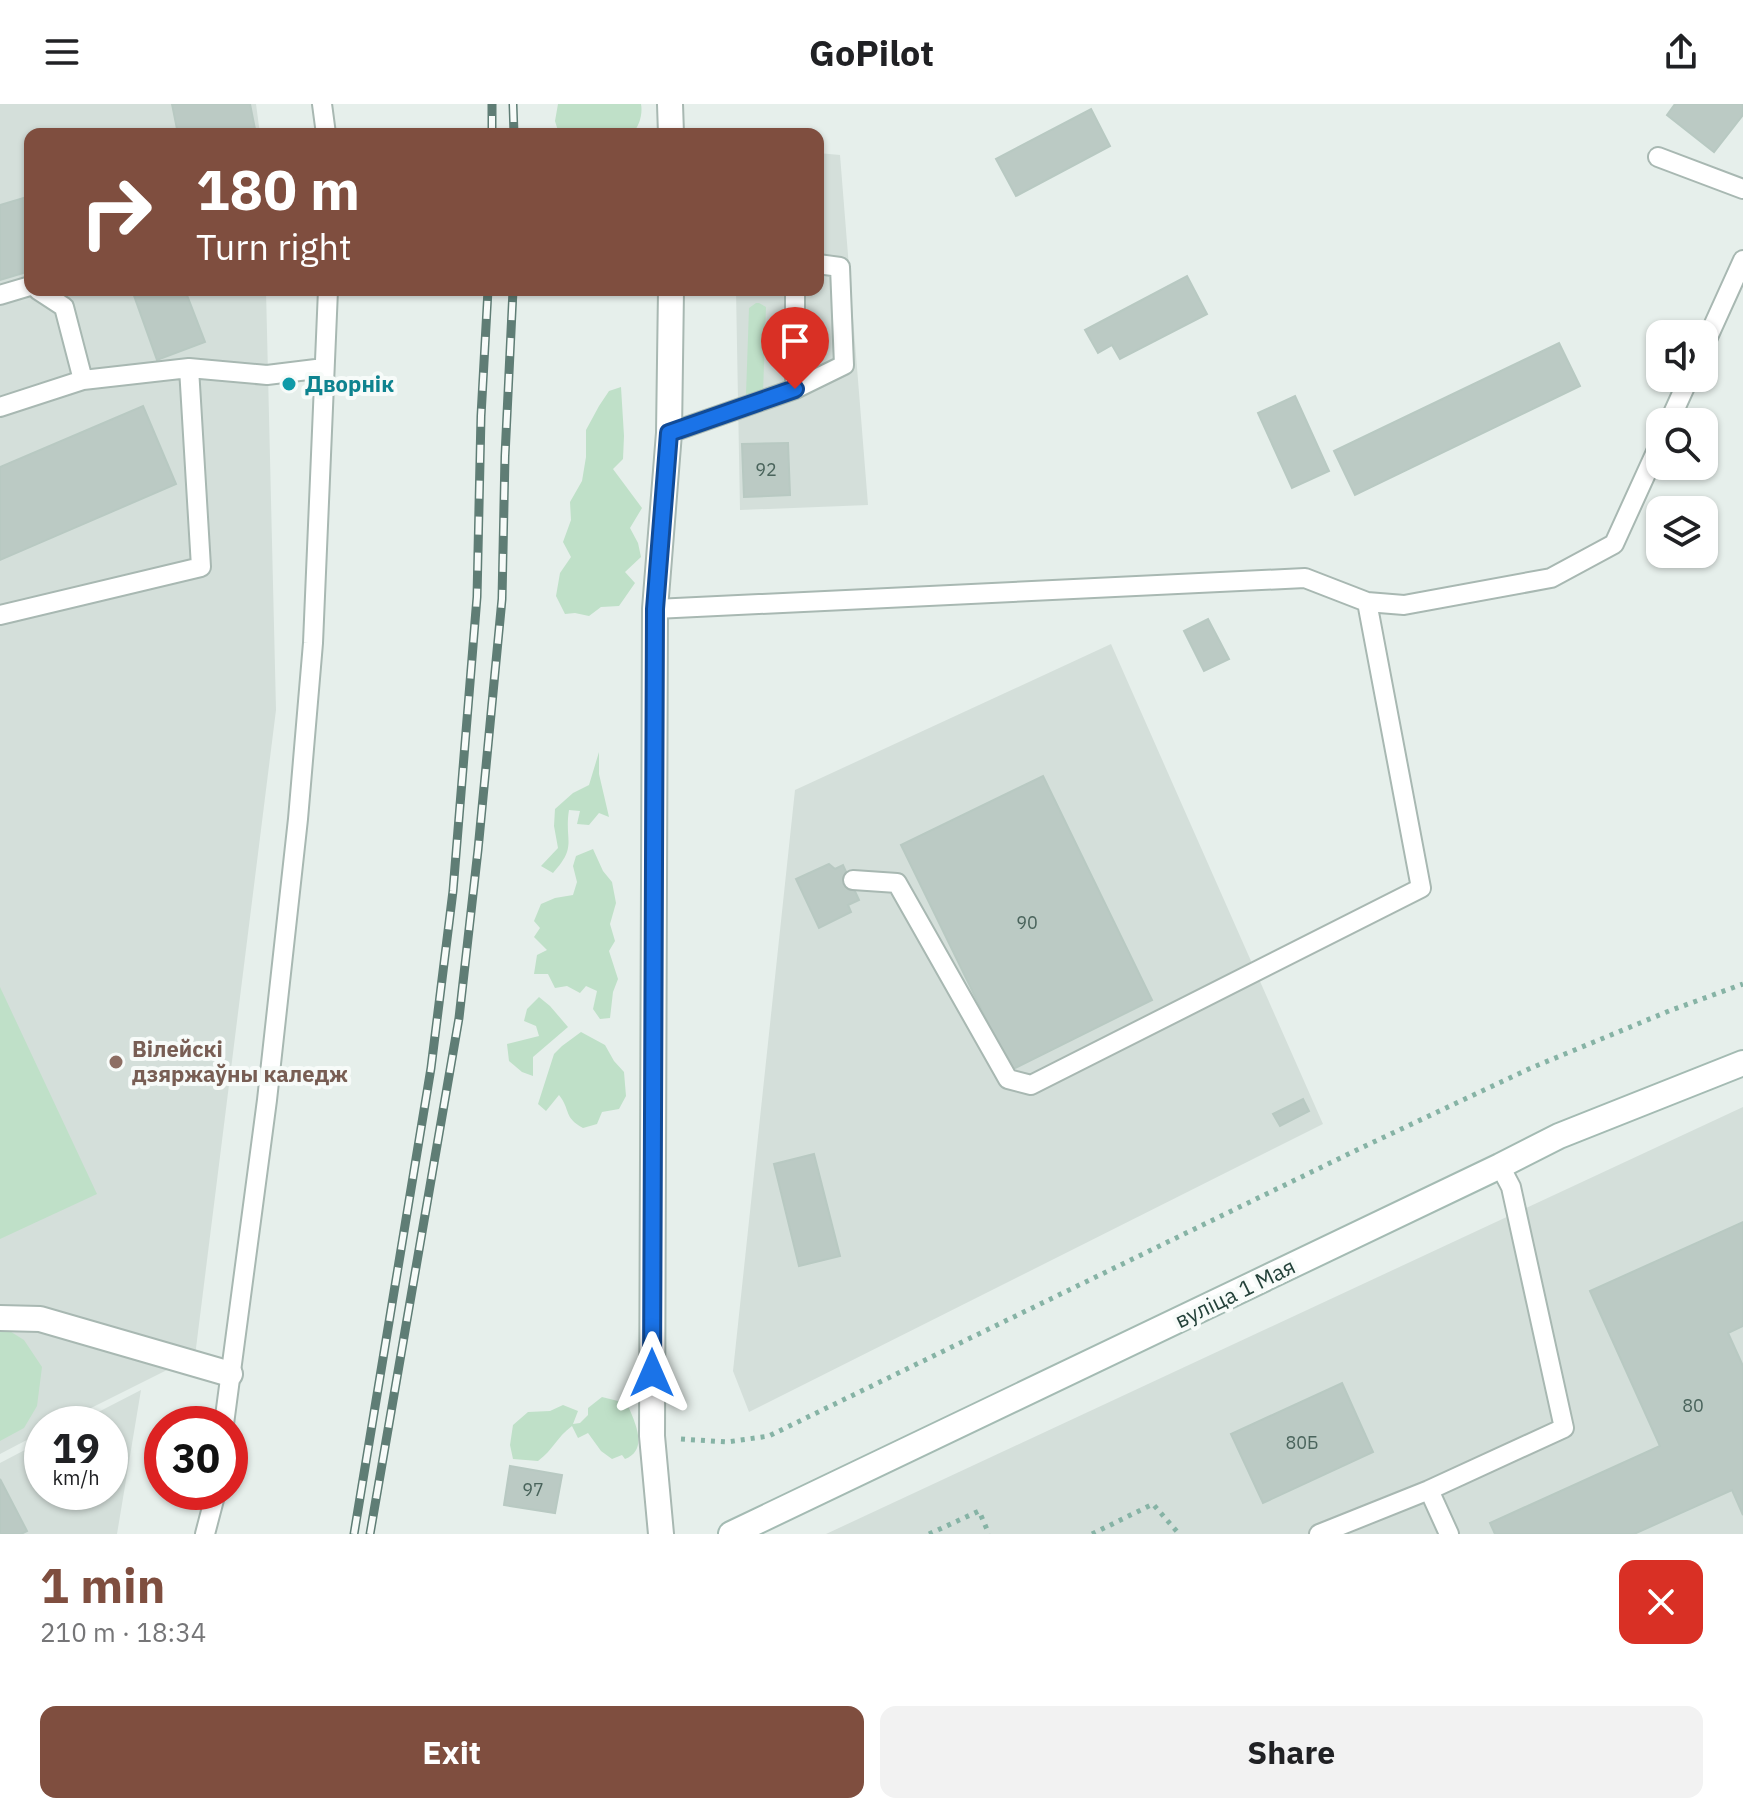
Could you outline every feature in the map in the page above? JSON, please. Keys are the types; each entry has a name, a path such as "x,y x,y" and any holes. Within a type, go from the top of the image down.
{"street":[{"path":"670,104 671,128"},
{"path":"661,1534 652,1436 655,609 669,433 671,296"},
{"name":"вуліца 1 Мая","path":"731,1534 1559,1136 1743,1063"},
{"path":"0,1318 40,1319 230,1374"}],"lane":[{"path":"322,104 325,128"},
{"path":"1658,157 1743,189"},
{"path":"1716,320 1743,260"},
{"path":"669,433 795,389 844,365 840,267 824,265"},
{"path":"0,295 24,288"},
{"path":"47,296 64,307 83,380"},
{"path":"226,1406 267,1100 298,819 313,643 328,296"},
{"path":"795,296 795,389"},
{"path":"0,615 201,567 189,368"},
{"path":"0,407 83,380 189,368 267,375 324,368"},
{"path":"655,609 1305,578 1367,602 1404,605 1551,578 1614,544 1646,474"},
{"path":"853,880 897,883 1008,1079 1031,1085 1421,888 1367,602"},
{"path":"1319,1534 1429,1490 1564,1428 1511,1187 1500,1166"},
{"path":"1429,1490 1449,1534"},
{"path":"205,1534 211,1510"}],"path":[{"path":"652,1436 727,1442 769,1436 1531,1068 1743,984"},
{"path":"1092,1534 1153,1504 1179,1534"},
{"path":"929,1534 979,1511 989,1534"}],"shaded area":[{"path":"0,104 256,104 259,128 24,128 24,296 266,296 276,710 195,1356 95,1406 24,1406 24,1441 0,1454"},
{"path":"824,154 840,155 868,505 740,510 736,296 824,296"},
{"path":"1111,644 1323,1124 749,1412 733,1371 795,790"},
{"path":"1743,1107 1743,1534 826,1534"},
{"path":"141,1390 128,1468 128,1406 110,1406"},
{"path":"24,1450 24,1510 121,1510 117,1534 0,1534 0,1463"}],"green space":[{"path":"558,104 641,104 636,128 557,128"},
{"path":"756,303 766,307 763,393 750,398 746,394 749,308"},
{"path":"621,387 623,459 613,469 642,508 630,528 641,557 625,572 635,583 619,606 601,607 589,616 565,614 556,596 560,573 571,557 563,542 571,520 570,502 582,481 586,430 609,391"},
{"path":"599,752 599,774 609,817 599,813 589,825 577,824 580,811 569,810 568,849 553,873 541,866 558,848 555,809 573,793 589,785"},
{"path":"593,849 612,882 616,903 610,924 615,941 609,951 618,979 610,1018 600,1019 593,1009 597,991 586,986 580,993 567,986 555,988 548,974 534,974 537,955 547,950 534,937 540,928 534,921 541,904 573,895 577,882 573,866 576,856"},
{"path":"0,987 97,1194 0,1239"},
{"path":"539,997 568,1027 533,1057 533,1076 522,1072 509,1061 507,1044 539,1036 536,1026 524,1021 527,1009"},
{"path":"581,1032 605,1045 624,1072 626,1096 619,1109 602,1112 597,1124 583,1128 570,1117 559,1095 546,1111 538,1104 554,1054"},
{"path":"0,1325 24,1340 42,1367 37,1406 24,1406 24,1428 0,1441"},
{"path":"602,1397 629,1408 638,1436 632,1455 625,1459 622,1455 612,1459 601,1451 588,1433 578,1438 572,1426 538,1461 513,1459 510,1445 513,1425 528,1412 550,1411 563,1405 578,1411 573,1424 580,1423 588,1415 588,1408"}],"building":[{"path":"172,104 250,104 255,128 177,128"},
{"path":"1675,104 1743,104 1743,115 1714,152 1667,115"},
{"path":"1091,109 1110,146 1016,196 996,159"},
{"path":"24,198 24,273 0,280 0,205"},
{"path":"1187,276 1207,314 1120,359 1112,345 1098,353 1085,330"},
{"path":"134,296 187,296 205,342 157,360"},
{"path":"1559,343 1580,386 1355,495 1334,451"},
{"path":"1295,396 1329,471 1292,488 1258,413"},
{"path":"143,406 176,484 0,560 0,467"},
{"path":"788,443 790,495 744,497 742,444"},
{"path":"1208,619 1229,659 1204,671 1184,631"},
{"path":"1043,776 1152,1000 1011,1070 901,845"},
{"path":"829,864 835,869 843,865 859,900 848,905 851,912 819,928 796,879"},
{"path":"1303,1099 1309,1111 1280,1126 1273,1114"},
{"path":"814,1154 840,1256 799,1266 774,1164"},
{"path":"1743,1222 1743,1326 1728,1333 1743,1366 1743,1515 1732,1490 1634,1534 1495,1534 1490,1523 1660,1446 1590,1291"},
{"path":"1342,1383 1373,1452 1263,1503 1231,1434"},
{"path":"510,1466 562,1475 555,1513 504,1505"},
{"path":"0,1479 27,1531 21,1534 0,1534"}],"railway":[{"path":"492,104 492,128"},
{"path":"513,104 514,128"},
{"path":"354,1534 431,1068 453,891 477,597 481,416 488,296"},
{"path":"370,1534 459,1018 502,599 513,296"}],"place":[{"name":"Дворнік","path":"289,384"},
{"name":"Вілейскі дзяржаўны каледж","path":"116,1062"}],"route":[{"path":"652,1373 655,609 669,433 795,389"}]}
